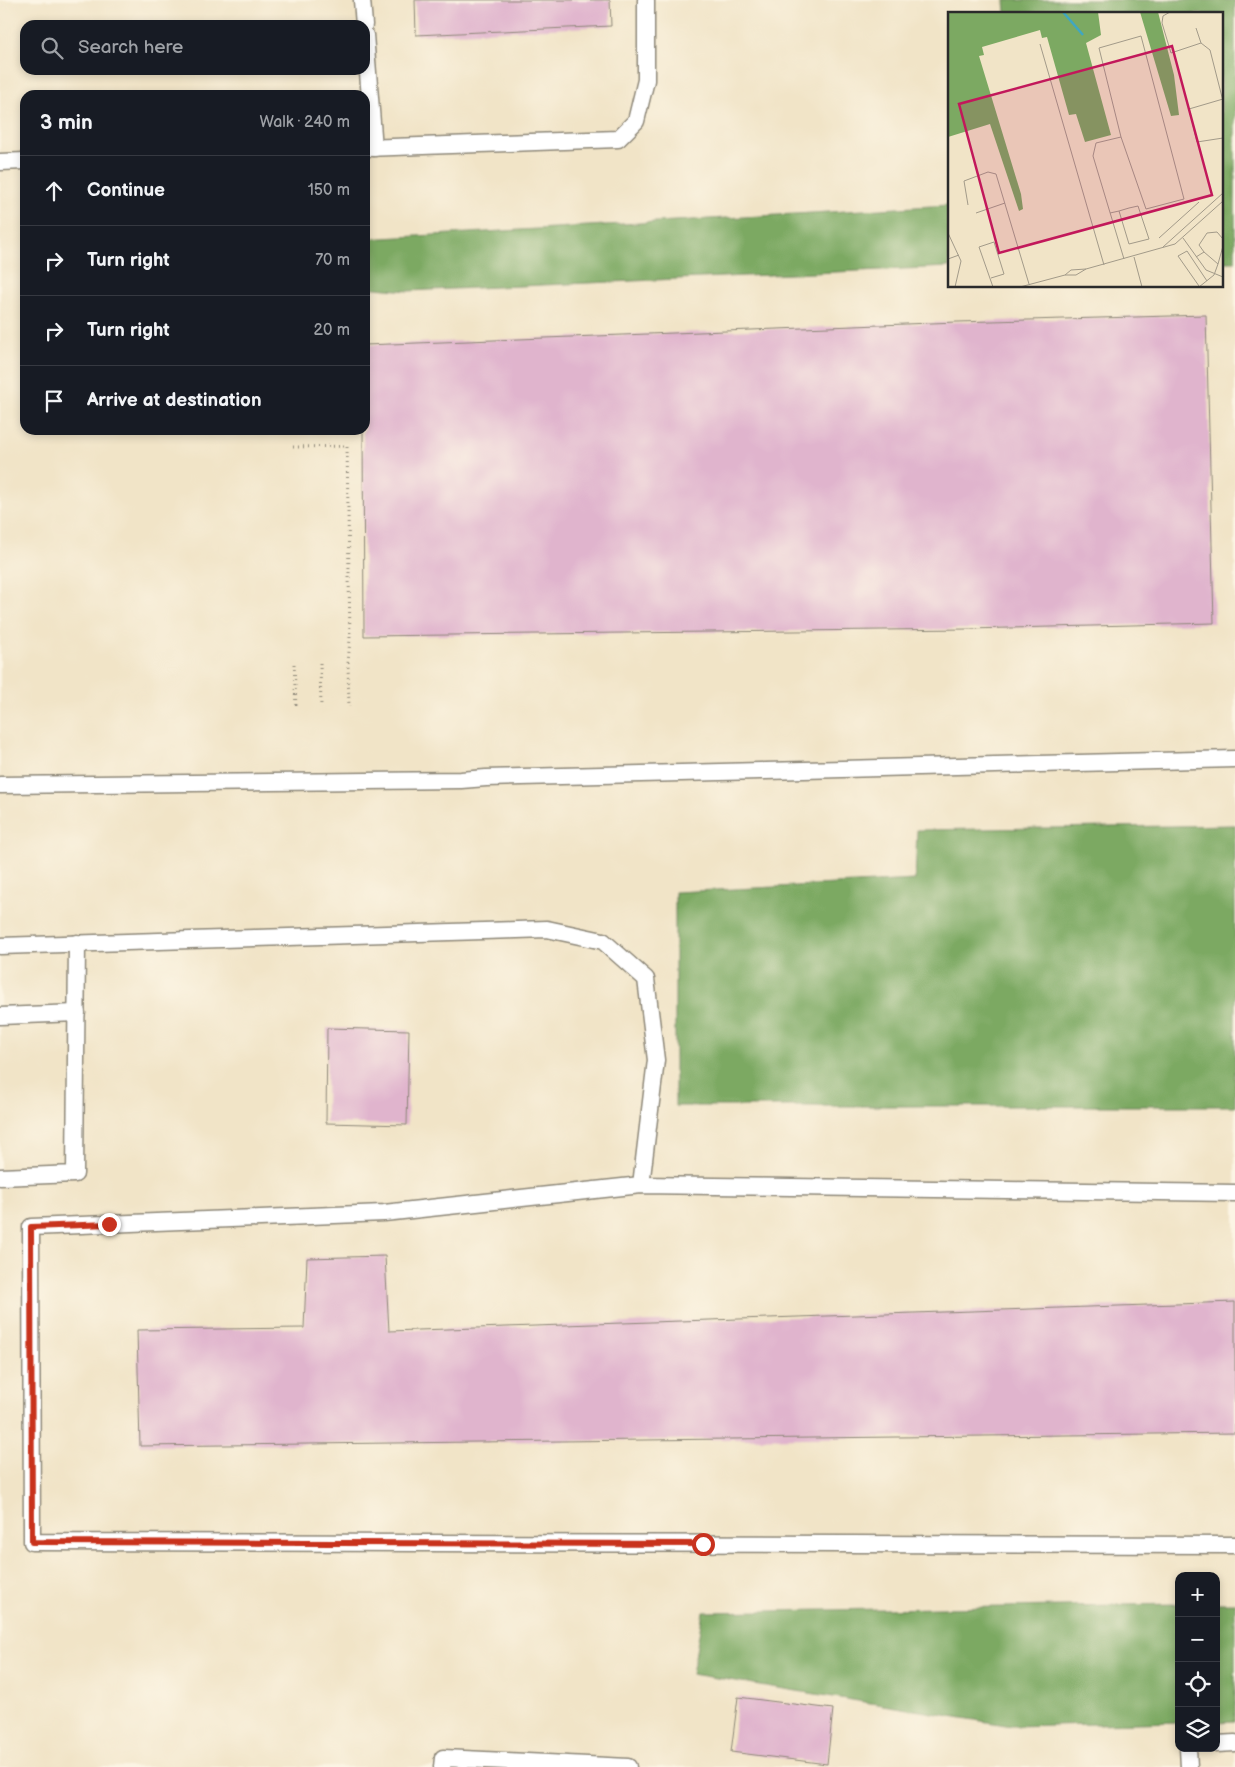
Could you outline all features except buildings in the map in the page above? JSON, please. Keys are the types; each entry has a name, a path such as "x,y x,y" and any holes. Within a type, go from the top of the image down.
{"lane":[{"path":"362,0 364,20"},
{"path":"370,148 618,139 636,121 646,80 646,0"},
{"path":"366,75 367,90"},
{"path":"0,162 20,161"},
{"path":"0,785 461,780 1235,759"},
{"path":"0,946 547,929 603,941 646,979 656,1060 641,1185"},
{"path":"0,1177 75,1174 77,943"},
{"path":"0,1016 77,1013"},
{"path":"1235,1193 641,1185 384,1213 31,1227 32,1542 1235,1545"},
{"path":"1220,1744 1235,1743"},
{"path":"1188,1752 1190,1767"},
{"path":"442,1767 443,1758 628,1767"}],"path":[{"path":"292,447 347,446 350,639 348,663 349,706"},
{"path":"320,663 321,707"},
{"path":"294,664 296,707"}],"green space":[{"path":"1005,0 1235,0 1235,262 1222,262 1222,12 1006,12"},
{"path":"948,205 948,267 408,291 370,287 370,239"},
{"path":"1235,825 1235,1106 675,1106 675,892 915,880 917,830"},
{"path":"1220,1603 1235,1603 1235,1721 1220,1722"},
{"path":"1175,1604 1175,1722 1012,1726 692,1674 703,1612"}],"route":[{"path":"109,1224 31,1227 32,1542 703,1544"}]}
